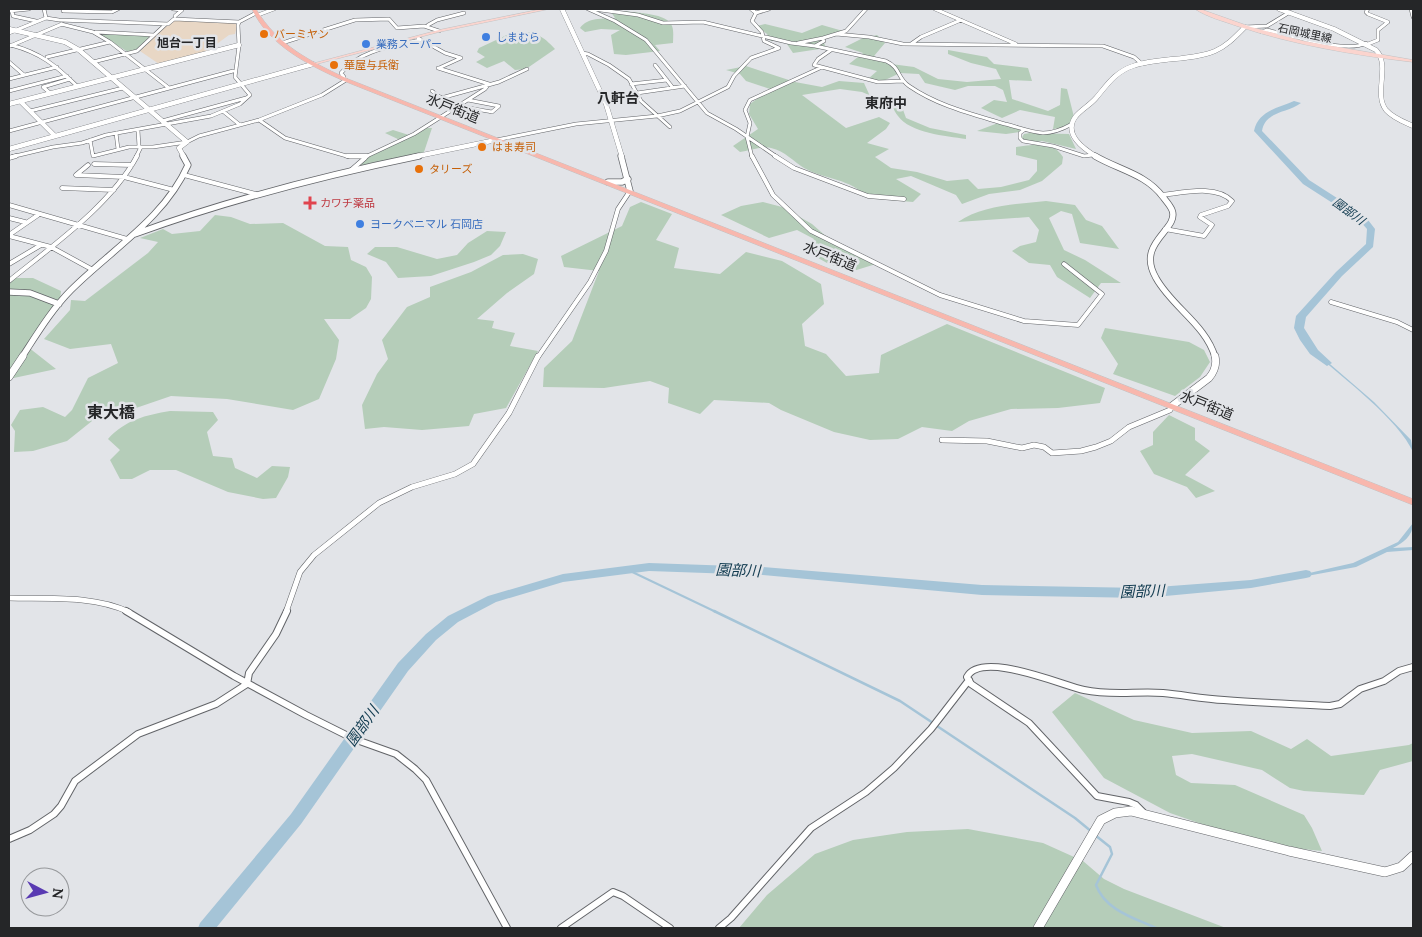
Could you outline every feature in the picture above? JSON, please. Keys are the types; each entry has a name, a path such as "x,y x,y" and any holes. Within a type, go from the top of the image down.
{"highway":[{"name":"水戸街道","path":"256,11 282,43 313,64 344,79 1412,501"}],"main road":[{"path":"313,64 439,31 546,9"},
{"name":"石岡城里線","path":"1197,9 1245,27 1266,30 1313,44 1412,60"}],"street":[{"path":"29,9 11,11 13,16 36,21"},
{"path":"44,9 46,18"},
{"path":"65,9 63,12 112,12 118,9"},
{"path":"173,9 182,10 175,16"},
{"path":"93,62 137,52 166,24 174,19 239,22 256,11 274,9"},
{"path":"9,839 30,830 54,814 61,806 75,781 138,734 216,704 247,684 249,673 256,659 276,634 291,602 300,572 314,555 379,503 412,487 455,474 473,464 483,452 508,413 540,353 590,282 606,251 618,209 630,191 606,104 562,9"},
{"path":"588,9 614,21 646,40 698,102 715,119 732,126 784,163 868,196 904,199"},
{"path":"592,9 638,15 664,23 709,23 761,37 870,57 892,63 898,68 903,81 907,85 944,104 1024,130 1056,132 1072,124"},
{"path":"751,9 756,13"},
{"path":"769,9 756,13 752,21 762,32 761,37 764,41 778,48"},
{"path":"133,235 206,207 350,171 576,124 657,116 680,111 728,87 734,76 751,58 791,43 824,38 846,31 866,9"},
{"path":"935,9 1016,44"},
{"path":"1282,9 1367,44 1377,50 1381,56 1381,82 1385,109 1394,117 1413,126"},
{"path":"1266,30 1305,38 1317,43 1359,47 1378,40 1378,30 1388,22 1368,14 1366,12 1368,9"},
{"path":"1411,9 1413,17"},
{"path":"600,14 606,11"},
{"path":"1266,30 1290,12"},
{"path":"282,43 360,20 389,19 397,28 401,29 428,26 437,20 464,13"},
{"path":"9,33 46,18 166,24"},
{"path":"11,45 72,20"},
{"path":"911,45 921,37 961,20"},
{"path":"239,22 237,33 239,45 233,71 239,84 250,95 248,97"},
{"path":"61,24 93,32 154,35"},
{"path":"428,26 439,31"},
{"path":"942,440 987,441 1022,448 1034,445 1044,447 1052,453 1080,451 1111,441 1129,426 1170,410 1172,406 1199,388 1214,372 1217,360 1213,348 1162,289 1153,275 1150,262 1152,246 1174,216 1172,209 1154,186 1093,155 1077,142 1072,133 1072,124 1076,116 1094,100 1104,86 1130,67 1214,51 1230,43 1245,27"},
{"path":"9,29 65,42 79,50 187,142"},
{"path":"93,32 110,42 168,88"},
{"path":"836,34 869,37 887,42 911,45 932,43 990,46 1016,44 1102,46 1134,58 1142,64"},
{"path":"9,377 59,304 93,270 133,235 166,201 184,175 188,165 179,148 187,142 199,136 259,120 322,95 344,79 340,73 343,68 355,59 418,38 445,53 460,58 438,68 489,84"},
{"path":"815,46 824,41 824,38"},
{"path":"47,57 110,42"},
{"path":"11,45 37,52 47,57 77,86"},
{"path":"9,104 239,45"},
{"path":"831,50 814,64 820,68 878,82 903,81"},
{"path":"582,53 588,54 609,65 629,79 641,101 670,127"},
{"path":"9,62 24,75"},
{"path":"9,148 313,64"},
{"path":"655,65 673,88"},
{"path":"9,79 57,67"},
{"path":"820,68 750,100 745,110 750,123 747,137 751,155 773,196 811,231 940,295 1024,321 1078,324 1102,294 1064,264"},
{"path":"441,98 489,84 527,69"},
{"path":"9,131 233,71"},
{"path":"9,92 66,76"},
{"path":"50,93 43,86 70,79"},
{"path":"631,84 666,80"},
{"path":"350,171 365,157 401,141 441,118 489,84"},
{"path":"637,93 685,86"},
{"path":"30,111 123,88"},
{"path":"432,91 441,98 458,106 492,112 499,106 467,100"},
{"path":"164,123 190,121 224,112 248,97"},
{"path":"9,158 138,130 248,97"},
{"path":"20,101 64,145"},
{"path":"224,112 240,125"},
{"path":"259,120 284,138 350,157 365,157"},
{"path":"9,281 52,248 114,190 132,165 140,147 138,130"},
{"path":"1024,130 1020,133 1020,138 1023,141 1047,145 1084,156 1093,155"},
{"path":"116,134 118,149"},
{"path":"90,140 92,156 118,149 187,142"},
{"path":"94,164 132,165"},
{"path":"88,165 76,176 124,176 174,190"},
{"path":"184,175 256,194"},
{"path":"608,182 622,182 628,179"},
{"path":"62,188 114,190"},
{"path":"1161,194 1212,192 1224,194 1230,197 1232,201 1228,206 1201,215 1200,217 1212,225 1204,236 1165,229"},
{"path":"9,205 127,240"},
{"path":"9,236 25,222 38,215"},
{"path":"9,218 25,222"},
{"path":"9,236 52,248 93,270"},
{"path":"9,264 41,245"},
{"path":"9,292 30,293 59,304"},
{"path":"1331,302 1397,322 1413,330"},
{"path":"9,598 68,600 111,605 139,618 247,684 343,734 402,756 415,766 426,780 507,928"},
{"path":"1145,814 1136,805 1128,802 1097,796 1029,723 970,684 967,677 970,671 974,667 992,666 1020,670 1071,687 1101,694 1162,694 1222,700 1330,706 1340,704 1360,689 1384,681 1398,671 1413,667"},
{"path":"718,928 731,918 811,828 866,792 894,768 931,728 969,680"},
{"path":"1038,928 1101,820 1110,814 1118,812 1131,811 1145,814 1206,828 1293,853 1385,872 1397,870 1410,861 1413,856"},
{"path":"561,928 613,892 623,896 670,928"}],"shaded area":[{"path":"175,20 238,22 235,34 229,35 214,46 218,49 159,64 140,51 167,24"}],"green space":[{"path":"624,11 651,14 664,18 672,26 673,43 655,45 660,51 626,55 614,54 611,35 620,30 601,29 585,32 580,28 591,20 615,18 611,12"},
{"path":"765,24 802,33 822,25 843,31 823,40 826,48 793,53 785,41 771,41 767,34 757,26"},
{"path":"513,32 537,34 555,49 526,69 515,70 504,61 487,68 476,62 485,57 477,52 479,48"},
{"path":"99,34 150,36 137,50 128,52"},
{"path":"877,35 885,43 874,56 891,64 914,67 938,79 967,82 1001,79 996,69 971,63 948,54 948,50 987,57 994,64 1028,68 1032,81 1009,80 1012,99 1048,111 1060,105 1061,88 1067,89 1075,121 1069,127 1053,129 1055,117 1020,110 1002,118 981,108 994,100 1007,102 1003,90 995,86 968,86 955,90 925,83 919,74 900,73 881,82 868,79 877,71 849,64 863,53 845,47 863,38"},
{"path":"746,66 795,82 822,87 839,81 864,83 869,94 892,101 902,107 906,118 930,128 966,135 966,139 920,130 904,122 896,114 892,105 862,92 840,89 802,95 846,128 879,117 890,123 886,129 867,143 889,149 875,157 891,168 917,172 947,181 968,179 978,189 1001,187 1029,180 1037,171 1037,160 1016,155 1016,147 1042,145 1054,148 1063,157 1062,164 1042,181 1020,190 989,194 962,204 956,195 911,176 896,179 921,194 913,202 867,198 861,191 846,183 804,168 776,149 764,148 740,152 733,146 758,129 749,114 750,104 770,89 746,81 740,74 726,70"},
{"path":"998,123 1020,129 1020,132 1006,134 977,131"},
{"path":"427,128 432,128 424,152 363,166 359,165 370,155 402,141 385,133 393,130 412,136"},
{"path":"1024,134 1069,134 1076,149 1042,141 1031,143 1021,139"},
{"path":"1046,201 1075,205 1086,220 1102,226 1119,249 1080,243 1072,214 1061,211 1049,218 1064,250 1085,260 1121,283 1101,283 1090,298 1057,277 1050,265 1029,263 1012,251 1020,246 1036,242 1039,230 1029,217 958,222 967,216 989,209 1012,204"},
{"path":"641,202 672,214 656,240 679,248 674,268 720,274 746,252 782,261 821,284 824,304 802,324 805,346 826,354 846,376 879,373 881,355 947,324 1105,388 1100,403 1058,408 1011,409 969,421 952,431 922,427 898,439 870,440 834,432 781,410 769,403 714,400 700,414 668,403 669,388 650,381 604,388 543,387 544,368 572,341 599,271 564,267 561,256 622,226 630,207"},
{"path":"763,202 782,207 812,224 837,246 876,264 850,272 827,263 804,250 814,239 797,230 769,238 721,215 741,206"},
{"path":"215,215 231,217 250,224 283,223 325,246 348,247 351,260 366,267 372,277 371,299 366,308 350,319 324,319 339,340 336,359 319,399 293,410 227,399 171,396 136,408 102,413 67,441 33,451 14,452 15,431 11,425 20,410 43,407 65,417 72,410 88,378 118,363 111,344 70,349 44,339 70,310 71,300 85,301 148,253 158,242 140,238 163,229 172,234 200,231"},
{"path":"487,231 506,232 500,246 491,255 431,276 398,278 386,262 367,254 375,247 397,247 437,259 457,255 468,243"},
{"path":"523,254 538,259 534,274 507,293 477,319 494,321 492,328 515,333 510,346 538,351 506,408 474,414 469,426 422,430 384,427 365,429 362,405 377,374 388,359 382,340 407,307 430,297 430,287 471,272 503,255"},
{"path":"9,278 33,278 61,291 59,309 28,347 56,369 9,379"},
{"path":"1105,328 1189,342 1204,350 1210,362 1200,377 1175,396 1113,374 1118,364 1101,338"},
{"path":"170,411 213,412 218,420 207,432 213,456 232,458 235,468 257,478 272,466 290,467 288,477 276,498 263,499 228,492 176,470 150,470 132,479 120,479 110,460 120,450 108,439 121,427 136,419"},
{"path":"1169,415 1195,428 1195,440 1210,451 1185,475 1215,491 1196,498 1187,487 1154,474 1140,451 1153,445 1153,432"},
{"path":"1075,693 1134,720 1192,733 1251,731 1291,749 1307,739 1331,756 1413,743 1413,761 1380,770 1364,795 1304,791 1290,788 1262,770 1192,754 1172,756 1176,775 1191,783 1235,785 1304,815 1322,851 1273,846 1236,836 1170,813 1104,778 1052,712"},
{"path":"968,829 1043,843 1083,861 1104,879 1124,889 1226,928 739,928 767,895 815,854 853,840 907,832"}],"water":[{"path":"1316,352 1374,402 1411,440 1413,452 1396,427 1383,413"},
{"path":"1413,523 1413,528 1409,535 1404,541 1393,548 1413,547 1413,550 1387,552 1356,567 1252,586 1353,563 1398,542"}],"waterway":[{"name":"園部川","path":"1297,103 1272,112 1262,120 1258,131 1306,182 1362,218 1371,229 1370,245 1339,274 1301,316 1299,328 1305,340 1314,352 1327,363"},
{"name":"園部川","path":"206,928 296,819 403,667 431,637 453,619 492,599 563,578 649,567 763,571 982,590 1144,593 1251,584 1306,574"},
{"path":"626,569 716,612"},
{"path":"714,611 900,701 933,723"},
{"path":"937,726 1075,818 1092,832"},
{"path":"1095,835 1110,847 1112,854 1096,885 1100,894 1121,912 1156,928"}],"place":[{"name":"バーミヤン","path":"264,34"},
{"name":"しまむら","path":"486,37"},
{"name":"業務スーパー","path":"366,44"},
{"name":"華屋与兵衛","path":"334,65"},
{"name":"はま寿司","path":"482,147"},
{"name":"タリーズ","path":"419,169"},
{"name":"カワチ薬品","path":"310,203"},
{"name":"ヨークベニマル 石岡店","path":"360,224"}],"district":[{"name":"旭台一丁目","path":"187,42"},
{"name":"八軒台","path":"618,98"},
{"name":"東府中","path":"886,103"},
{"name":"東大橋","path":"111,412"}]}
